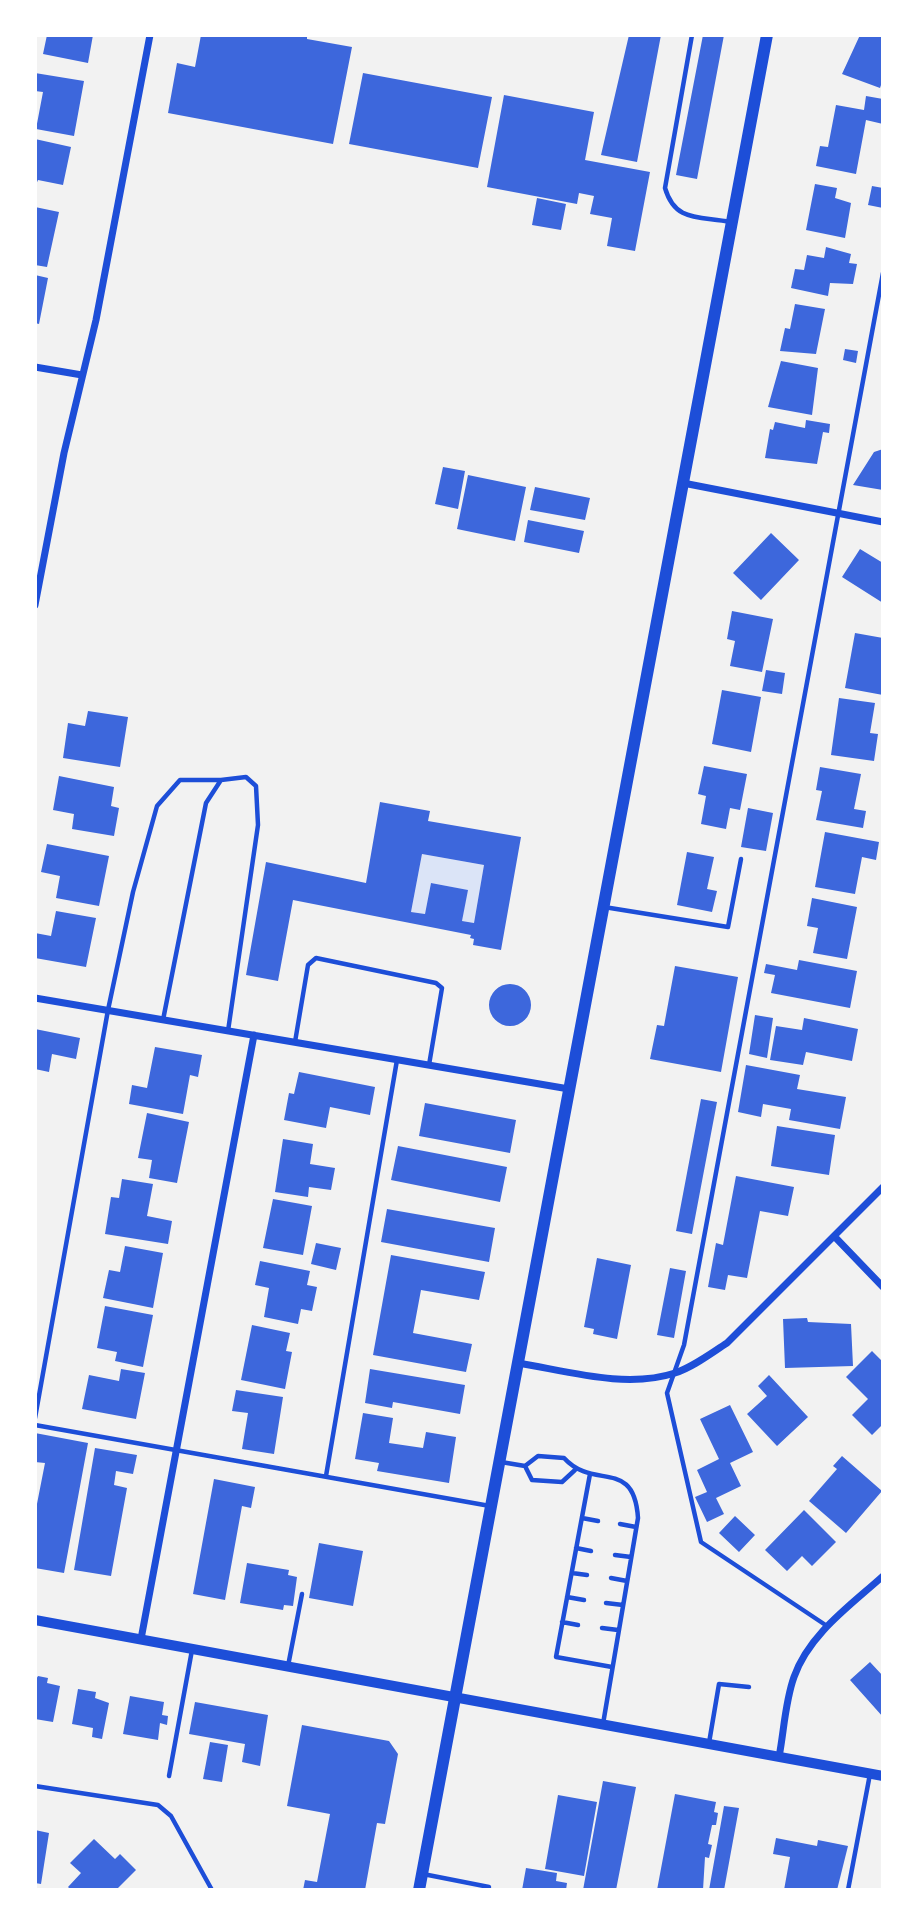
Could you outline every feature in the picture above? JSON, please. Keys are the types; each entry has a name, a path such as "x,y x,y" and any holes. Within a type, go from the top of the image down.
{"main road":[{"path":"419,1890 767,35"}],"street":[{"path":"35,605 150,35"},
{"path":"35,367 82,376"},
{"path":"683,483 883,522"},
{"path":"35,998 569,1089"},
{"path":"141,1639 254,1035"},
{"path":"518,1363 631,1379 674,1373 727,1343 883,1186"},
{"path":"834,1236 883,1287"},
{"path":"779,1757 794,1677 807,1650 827,1626 883,1576"},
{"path":"35,1620 883,1776"}],"lane":[{"path":"692,35 664,188 670,205 676,212 732,222"},
{"path":"827,1626 701,1542 667,1394 684,1345 883,273"},
{"path":"35,1418 108,1010 133,892 157,806 180,780 246,777 256,786 258,825 228,1031"},
{"path":"163,1020 206,803 220,780"},
{"path":"603,907 728,927 741,859"},
{"path":"295,1042 308,965 316,958 436,983 442,988 429,1065"},
{"path":"326,1476 397,1059"},
{"path":"35,1425 491,1506"},
{"path":"499,1462 525,1466 538,1456 564,1458 575,1470 626,1482 636,1496 636,1527 603,1725"},
{"path":"525,1466 532,1480 543,1482 562,1482 575,1470"},
{"path":"590,1474 556,1657 612,1667"},
{"path":"582,1518 598,1521"},
{"path":"620,1524 636,1527"},
{"path":"576,1548 591,1551"},
{"path":"615,1555 631,1557"},
{"path":"572,1573 587,1575"},
{"path":"611,1578 627,1581"},
{"path":"288,1666 302,1594"},
{"path":"567,1597 584,1600"},
{"path":"606,1603 623,1605"},
{"path":"562,1622 578,1625"},
{"path":"602,1628 618,1630"},
{"path":"169,1776 192,1649"},
{"path":"709,1744 719,1684 748,1687"},
{"path":"848,1890 870,1774"},
{"path":"35,1786 158,1805 171,1816 212,1890"},
{"path":"422,1874 489,1887"}],"shaded area":[{"path":"422,854 484,865 474,923 462,921 467,890 431,883 425,914 411,912"}],"building":[{"path":"47,35 93,35 88,63 43,54"},
{"path":"201,35 307,35 307,39 352,47 333,144 168,113 177,63 195,67"},
{"path":"629,35 661,35 637,162 601,155"},
{"path":"703,35 724,35 697,179 676,175"},
{"path":"860,35 883,35 883,79 880,88 842,74"},
{"path":"35,73 84,81 74,136 36,129 43,92 35,91"},
{"path":"363,73 492,97 478,168 349,144"},
{"path":"504,95 594,112 585,160 650,172 635,251 607,246 612,218 590,214 594,196 579,193 577,204 487,187"},
{"path":"866,96 883,99 883,124 866,120 856,174 816,166 820,146 828,147 836,105 864,110"},
{"path":"35,139 71,147 63,185 38,180 35,187"},
{"path":"815,184 837,188 835,198 851,203 845,238 806,230"},
{"path":"872,186 883,188 883,208 868,205"},
{"path":"537,198 566,204 561,230 532,225"},
{"path":"35,207 59,212 47,267 35,265"},
{"path":"826,247 851,254 849,263 857,264 853,284 830,283 828,296 791,288 795,269 804,270 807,255 824,258"},
{"path":"35,275 48,278 39,324 35,323"},
{"path":"795,304 825,309 816,354 780,351 785,328 790,329"},
{"path":"845,349 858,351 856,363 843,360"},
{"path":"781,361 818,368 812,415 768,407"},
{"path":"806,420 830,424 829,433 823,432 817,464 765,458 770,429 773,430 775,422 805,428"},
{"path":"883,449 883,490 853,485 874,452"},
{"path":"443,467 465,471 458,509 435,504"},
{"path":"468,475 526,487 515,541 457,529"},
{"path":"535,487 590,498 585,520 530,510"},
{"path":"528,520 584,531 579,553 524,542"},
{"path":"771,533 799,560 761,600 733,573"},
{"path":"860,549 883,563 883,603 842,577"},
{"path":"732,611 773,619 762,672 730,666 735,641 727,639"},
{"path":"855,633 883,638 883,695 845,688"},
{"path":"766,670 785,673 782,694 762,691"},
{"path":"722,690 761,697 751,752 712,744"},
{"path":"839,698 875,703 870,733 878,734 874,761 831,755"},
{"path":"88,711 128,717 120,767 63,758 68,723 85,726"},
{"path":"704,766 747,774 740,810 730,808 726,829 701,824 706,796 698,794"},
{"path":"820,767 861,774 854,809 866,811 863,828 816,820 822,791 816,790"},
{"path":"59,776 114,787 111,806 119,808 114,836 72,829 74,814 53,810"},
{"path":"380,802 430,811 428,821 521,837 501,950 473,945 474,939 470,938 471,935 293,900 278,981 246,975 266,862 366,883","holes":["422,854 484,865 474,923 462,921 468,890 431,883 425,914 411,912"]},
{"path":"748,808 773,813 766,851 741,847"},
{"path":"825,832 879,842 876,860 862,857 855,894 815,887"},
{"path":"47,844 109,856 99,906 56,898 60,876 41,872"},
{"path":"687,852 714,857 707,889 717,891 712,912 677,905"},
{"path":"812,898 857,907 847,959 813,953 818,928 807,926"},
{"path":"56,911 96,918 86,967 35,958 35,933 51,936"},
{"path":"799,960 857,971 850,1008 771,993 775,975 764,973 766,964 797,970"},
{"path":"675,966 738,977 721,1072 650,1059 657,1025 664,1026"},
{"path":"510,984 525,990 531,1005 525,1020 510,1026 495,1020 489,1005 495,990"},
{"path":"755,1015 773,1018 767,1058 749,1054"},
{"path":"804,1018 858,1029 852,1061 806,1052 803,1065 770,1060 776,1026 802,1030"},
{"path":"35,1029 80,1038 76,1059 52,1054 49,1072 35,1069"},
{"path":"155,1047 202,1055 198,1077 190,1075 183,1114 129,1104 132,1085 147,1088"},
{"path":"746,1065 800,1075 797,1089 846,1097 840,1129 789,1120 791,1109 763,1104 761,1117 738,1112"},
{"path":"299,1072 375,1087 370,1115 330,1107 326,1128 284,1120 289,1093 294,1094"},
{"path":"701,1099 717,1102 692,1234 676,1231"},
{"path":"425,1103 516,1120 510,1153 419,1136"},
{"path":"147,1113 189,1122 177,1183 149,1178 152,1160 138,1158"},
{"path":"777,1126 835,1135 829,1175 771,1166"},
{"path":"283,1139 313,1144 310,1164 335,1168 331,1190 309,1187 308,1197 275,1192"},
{"path":"398,1146 507,1167 500,1202 391,1180"},
{"path":"736,1176 794,1187 788,1216 760,1211 747,1278 728,1275 725,1290 708,1287 716,1243 723,1245"},
{"path":"122,1179 153,1184 147,1216 172,1221 168,1244 105,1234 111,1197 119,1198"},
{"path":"273,1199 312,1206 303,1255 263,1248"},
{"path":"387,1209 495,1228 489,1262 381,1242"},
{"path":"316,1243 341,1248 336,1270 311,1264"},
{"path":"125,1246 163,1253 153,1308 103,1298 109,1270 120,1272"},
{"path":"391,1255 485,1272 479,1300 421,1290 413,1333 472,1344 466,1372 373,1355"},
{"path":"597,1258 631,1265 617,1339 593,1334 594,1329 584,1327"},
{"path":"260,1261 310,1271 307,1285 317,1287 312,1311 301,1309 298,1324 264,1317 269,1288 255,1285"},
{"path":"670,1268 686,1271 674,1338 657,1335"},
{"path":"105,1306 153,1315 143,1367 115,1361 117,1352 97,1348"},
{"path":"807,1318 808,1322 851,1324 853,1366 785,1368 783,1319"},
{"path":"252,1325 290,1333 286,1351 292,1352 285,1389 241,1380"},
{"path":"872,1351 883,1362 883,1424 872,1435 852,1415 868,1399 846,1377"},
{"path":"121,1369 145,1373 136,1419 82,1409 89,1375 119,1381"},
{"path":"370,1369 465,1385 460,1414 393,1402 392,1408 365,1403"},
{"path":"769,1375 808,1417 777,1446 747,1414 767,1396 758,1386"},
{"path":"236,1390 283,1397 274,1454 242,1449 248,1413 232,1411"},
{"path":"730,1405 753,1452 730,1463 741,1486 716,1498 724,1514 707,1522 695,1497 707,1492 697,1470 719,1459 700,1419"},
{"path":"363,1413 393,1418 389,1443 423,1448 426,1432 456,1437 449,1483 377,1471 379,1463 355,1459"},
{"path":"35,1433 88,1443 64,1573 35,1568 35,1514 45,1463 35,1462"},
{"path":"95,1448 137,1455 133,1474 116,1471 114,1485 127,1488 111,1576 74,1570"},
{"path":"842,1456 882,1491 846,1533 809,1501 837,1469 833,1466"},
{"path":"214,1479 255,1487 251,1508 242,1506 225,1600 193,1594"},
{"path":"804,1510 836,1542 812,1566 802,1556 787,1571 765,1550"},
{"path":"735,1516 755,1535 739,1552 719,1533"},
{"path":"319,1543 363,1551 353,1606 309,1598"},
{"path":"247,1563 289,1570 288,1575 297,1577 293,1606 284,1605 283,1610 240,1603"},
{"path":"870,1662 883,1676 883,1717 850,1680"},
{"path":"38,1676 48,1678 47,1683 60,1686 53,1722 35,1719 35,1681"},
{"path":"78,1689 96,1692 95,1698 109,1703 102,1739 92,1737 93,1728 72,1724"},
{"path":"130,1696 164,1702 162,1715 168,1716 167,1725 160,1723 158,1740 123,1734"},
{"path":"195,1702 268,1715 260,1766 242,1762 245,1744 189,1734"},
{"path":"302,1725 389,1741 398,1754 385,1824 377,1823 365,1890 303,1890 305,1880 317,1882 330,1814 287,1806"},
{"path":"210,1742 228,1745 222,1782 203,1779"},
{"path":"603,1781 636,1787 616,1890 583,1890"},
{"path":"675,1794 716,1802 714,1812 718,1813 708,1844 712,1845 709,1858 705,1857 703,1890 657,1890"},
{"path":"558,1795 597,1802 584,1876 545,1869"},
{"path":"724,1806 739,1808 724,1890 709,1890"},
{"path":"35,1830 49,1833 41,1884 35,1883"},
{"path":"776,1838 817,1846 818,1840 848,1846 837,1890 784,1890 790,1857 773,1854"},
{"path":"94,1839 115,1859 120,1854 136,1870 116,1890 71,1890 68,1887 81,1873 70,1863"},
{"path":"526,1868 557,1873 556,1881 567,1883 566,1890 522,1890"}]}
